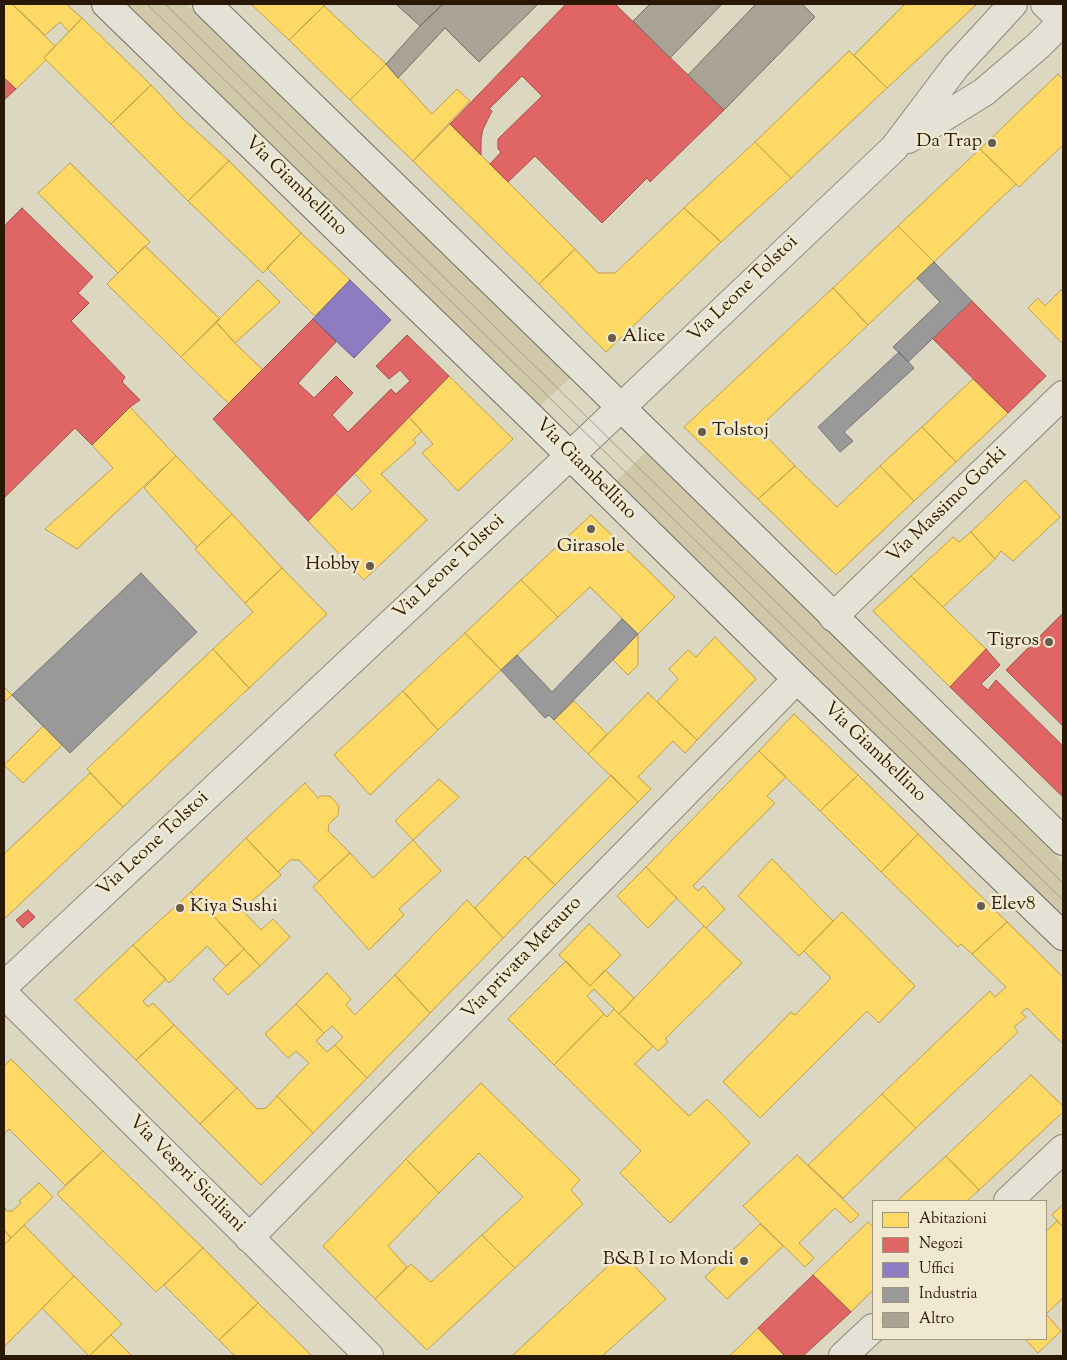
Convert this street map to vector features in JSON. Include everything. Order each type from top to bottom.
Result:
[{"type":"street","name":"Via Giambellino","points":[[106,4],[1063,936]]},
{"type":"street","points":[[207,4],[1063,841]]},
{"type":"street","name":"Via Leone Tolstoi","points":[[4,986],[570,456],[894,148],[956,66],[1013,4]]},
{"type":"street","points":[[1045,4],[1063,21]]},
{"type":"street","name":"Via Leone Tolstoi","points":[[894,148],[984,92],[1039,45],[1063,21]]},
{"type":"street","name":"Via Massimo Gorki","points":[[833,617],[1063,395]]},
{"type":"street","name":"Via privata Metauro","points":[[249,1238],[797,679]]},
{"type":"street","name":"Via Vespri Siciliani","points":[[4,994],[369,1356]]},
{"type":"street","points":[[1009,1200],[1063,1149]]},
{"type":"street","points":[[843,1356],[872,1329]]},
{"type":"shaded area","points":[[126,4],[186,4],[572,376],[539,407]]},
{"type":"shaded area","points":[[647,451],[1063,863],[1063,922],[615,482]]},
{"type":"building: Abitazioni","points":[[4,4],[12,4],[55,46],[44,58],[46,60],[16,89],[4,78]]},
{"type":"building: Abitazioni","points":[[12,4],[66,4],[82,18],[69,32],[60,22],[45,35]]},
{"type":"building: Abitazioni","points":[[251,4],[326,4],[289,40]]},
{"type":"building: Abitazioni","points":[[905,4],[977,4],[887,88],[854,55]]},
{"type":"building: Abitazioni","points":[[324,6],[386,64],[350,100],[289,40]]},
{"type":"building: Abitazioni","points":[[82,18],[151,85],[111,124],[44,58]]},
{"type":"building: Abitazioni","points":[[849,51],[887,88],[791,178],[755,142]]},
{"type":"building: Abitazioni","points":[[386,64],[432,114],[457,89],[470,101],[413,161],[350,100]]},
{"type":"building: Abitazioni","points":[[1058,74],[1063,79],[1063,145],[1019,187],[980,149]]},
{"type":"building: Abitazioni","points":[[151,85],[182,118],[229,161],[188,201],[111,124]]},
{"type":"building: Abitazioni","points":[[450,124],[575,249],[539,284],[413,161]]},
{"type":"building: Abitazioni","points":[[755,142],[791,178],[721,242],[684,208]]},
{"type":"building: Abitazioni","points":[[980,149],[1016,184],[934,262],[898,226]]},
{"type":"building: Abitazioni","points":[[229,161],[301,233],[263,273],[188,201]]},
{"type":"building: Abitazioni","points":[[70,163],[150,242],[118,273],[38,193]]},
{"type":"building: Abitazioni","points":[[684,208],[721,242],[606,352],[539,284],[575,249],[598,273],[615,273]]},
{"type":"building: Abitazioni","points":[[898,226],[934,262],[868,325],[833,288]]},
{"type":"building: Abitazioni","points":[[301,233],[350,280],[315,316],[267,268]]},
{"type":"building: Abitazioni","points":[[145,246],[220,319],[181,357],[107,284]]},
{"type":"building: Abitazioni","points":[[258,280],[280,302],[235,343],[216,322]]},
{"type":"building: Abitazioni","points":[[833,288],[868,325],[767,420],[766,436],[795,466],[758,499],[684,427]]},
{"type":"building: Abitazioni","points":[[1061,290],[1063,292],[1063,344],[1028,308],[1038,298],[1045,306]]},
{"type":"building: Abitazioni","points":[[216,322],[263,370],[229,404],[181,357]]},
{"type":"building: Abitazioni","points":[[449,376],[513,439],[458,491],[422,453],[433,444],[409,417]]},
{"type":"building: Abitazioni","points":[[973,379],[1008,413],[956,462],[922,427]]},
{"type":"building: Abitazioni","points":[[130,407],[176,456],[77,549],[45,529],[113,468],[92,445]]},
{"type":"building: Abitazioni","points":[[409,417],[422,431],[413,440],[416,443],[381,474],[427,520],[364,580],[308,521],[335,493],[352,510],[371,491],[354,473]]},
{"type":"building: Abitazioni","points":[[922,427],[956,462],[914,501],[880,466]]},
{"type":"building: Abitazioni","points":[[176,456],[232,514],[197,547],[144,488]]},
{"type":"building: Abitazioni","points":[[795,466],[837,507],[880,466],[914,501],[836,575],[758,499]]},
{"type":"building: Abitazioni","points":[[1025,480],[1060,517],[1013,561],[1001,551],[995,559],[971,532]]},
{"type":"building: Abitazioni","points":[[232,514],[282,568],[245,603],[195,549]]},
{"type":"building: Abitazioni","points":[[591,515],[675,597],[638,634],[590,587],[558,617],[521,580]]},
{"type":"building: Abitazioni","points":[[971,532],[995,559],[943,607],[911,576],[953,537],[959,542]]},
{"type":"building: Abitazioni","points":[[282,568],[327,614],[249,688],[213,649],[253,612],[245,603]]},
{"type":"building: Abitazioni","points":[[911,576],[986,649],[950,687],[873,611]]},
{"type":"building: Abitazioni","points":[[521,580],[558,617],[501,670],[465,633]]},
{"type":"building: Abitazioni","points":[[465,633],[501,670],[438,730],[403,691]]},
{"type":"building: Abitazioni","points":[[638,634],[638,665],[628,675],[613,660]]},
{"type":"building: Abitazioni","points":[[715,637],[756,679],[697,740],[657,702],[678,679],[669,669],[688,650],[696,657]]},
{"type":"building: Abitazioni","points":[[213,649],[249,688],[123,807],[87,769]]},
{"type":"building: Abitazioni","points":[[4,687],[12,695],[4,702]]},
{"type":"building: Abitazioni","points":[[403,691],[438,730],[370,795],[334,755]]},
{"type":"building: Abitazioni","points":[[648,693],[697,740],[685,753],[673,741],[638,777],[651,789],[638,802],[588,754]]},
{"type":"building: Abitazioni","points":[[574,701],[607,734],[588,754],[554,720]]},
{"type":"building: Abitazioni","points":[[794,714],[858,775],[820,811],[759,751]]},
{"type":"building: Abitazioni","points":[[43,726],[62,745],[23,783],[4,765]]},
{"type":"building: Abitazioni","points":[[759,751],[786,777],[767,796],[775,803],[693,886],[698,891],[703,886],[725,909],[706,928],[646,867]]},
{"type":"building: Abitazioni","points":[[90,773],[123,807],[4,919],[4,854]]},
{"type":"building: Abitazioni","points":[[611,775],[638,802],[555,885],[528,859]]},
{"type":"building: Abitazioni","points":[[858,775],[918,834],[881,872],[820,811]]},
{"type":"building: Abitazioni","points":[[439,779],[459,797],[413,840],[395,821]]},
{"type":"building: Abitazioni","points":[[305,783],[318,798],[330,796],[339,806],[338,815],[329,824],[328,831],[350,853],[319,881],[299,860],[290,860],[278,872],[246,838]]},
{"type":"building: Abitazioni","points":[[918,834],[1007,922],[972,954],[961,944],[958,947],[881,872]]},
{"type":"building: Abitazioni","points":[[246,838],[281,875],[242,910],[261,930],[273,919],[290,937],[260,966],[191,892]]},
{"type":"building: Abitazioni","points":[[413,840],[441,871],[399,909],[404,915],[369,950],[313,887],[350,853],[373,878]]},
{"type":"building: Abitazioni","points":[[525,856],[555,885],[503,938],[475,908]]},
{"type":"building: Abitazioni","points":[[772,859],[833,921],[799,956],[738,896]]},
{"type":"building: Abitazioni","points":[[646,867],[677,898],[648,928],[617,896]]},
{"type":"building: Abitazioni","points":[[191,892],[244,949],[226,966],[207,946],[169,983],[133,945]]},
{"type":"building: Abitazioni","points":[[467,900],[503,938],[430,1013],[395,975]]},
{"type":"building: Abitazioni","points":[[842,912],[915,986],[879,1023],[867,1011],[760,1118],[723,1082],[791,1012],[795,1015],[831,978],[804,951]]},
{"type":"building: Abitazioni","points":[[1007,922],[1063,977],[1063,1044],[1027,1008],[1021,1013],[1026,1017],[1014,1027],[1018,1032],[916,1128],[882,1094],[990,991],[995,997],[1006,987],[972,954]]},
{"type":"building: Abitazioni","points":[[589,924],[621,955],[590,986],[559,955]]},
{"type":"building: Abitazioni","points":[[704,926],[742,963],[665,1039],[668,1042],[658,1051],[619,1014]]},
{"type":"building: Abitazioni","points":[[133,945],[166,979],[143,1001],[148,1007],[153,1003],[174,1025],[136,1060],[75,1000]]},
{"type":"building: Abitazioni","points":[[244,949],[260,966],[228,995],[213,979]]},
{"type":"building: Abitazioni","points":[[566,961],[590,986],[605,970],[634,998],[619,1014],[594,989],[587,996],[604,1014],[554,1065],[508,1019]]},
{"type":"building: Abitazioni","points":[[327,973],[351,999],[346,1005],[355,1015],[395,975],[430,1013],[367,1078],[335,1045],[343,1037],[332,1026],[324,1033],[296,1004]]},
{"type":"building: Abitazioni","points":[[296,1004],[324,1033],[316,1041],[327,1052],[335,1045],[367,1078],[313,1133],[277,1096],[309,1063],[296,1051],[288,1058],[265,1034]]},
{"type":"building: Abitazioni","points":[[614,1009],[653,1046],[635,1064],[689,1116],[707,1099],[750,1143],[670,1223],[620,1173],[641,1151],[554,1065],[604,1014],[607,1017]]},
{"type":"building: Abitazioni","points":[[174,1025],[237,1088],[200,1124],[136,1060]]},
{"type":"building: Abitazioni","points":[[11,1059],[103,1151],[65,1185],[9,1129],[4,1134],[4,1066]]},
{"type":"building: Abitazioni","points":[[1031,1075],[1063,1106],[1063,1112],[979,1190],[946,1156]]},
{"type":"building: Abitazioni","points":[[481,1083],[580,1180],[571,1190],[583,1204],[515,1268],[482,1235],[523,1197],[479,1153],[439,1193],[406,1159]]},
{"type":"building: Abitazioni","points":[[237,1088],[257,1109],[266,1108],[277,1096],[313,1133],[261,1185],[200,1124]]},
{"type":"building: Abitazioni","points":[[882,1094],[916,1128],[843,1198],[808,1165]]},
{"type":"building: Abitazioni","points":[[103,1151],[203,1248],[156,1292],[57,1194]]},
{"type":"building: Abitazioni","points":[[797,1155],[859,1215],[851,1223],[835,1208],[799,1243],[814,1258],[805,1267],[743,1206]]},
{"type":"building: Abitazioni","points":[[946,1156],[979,1190],[968,1200],[898,1200]]},
{"type":"building: Abitazioni","points":[[406,1159],[439,1193],[388,1246],[407,1267],[375,1299],[323,1246]]},
{"type":"building: Abitazioni","points":[[39,1183],[53,1197],[11,1238],[4,1230],[4,1207],[7,1211],[12,1211],[21,1203],[19,1201]]},
{"type":"building: Abitazioni","points":[[1063,1204],[1063,1227],[1052,1215]]},
{"type":"building: Abitazioni","points":[[1057,1221],[1063,1227],[1063,1298],[1047,1313],[1047,1230]]},
{"type":"building: Abitazioni","points":[[868,1222],[872,1226],[872,1291],[851,1312],[813,1275]]},
{"type":"building: Abitazioni","name":"B&B I 10 Mondi","points":[[760,1224],[783,1246],[727,1299],[705,1277]]},
{"type":"building: Abitazioni","points":[[24,1225],[74,1276],[4,1347],[4,1245]]},
{"type":"building: Abitazioni","points":[[4,1230],[11,1238],[4,1245]]},
{"type":"building: Abitazioni","points":[[482,1235],[515,1268],[427,1350],[375,1299],[411,1264],[431,1282]]},
{"type":"building: Abitazioni","points":[[203,1248],[258,1303],[219,1340],[164,1285]]},
{"type":"building: Abitazioni","points":[[622,1253],[666,1299],[602,1356],[512,1356]]},
{"type":"building: Abitazioni","points":[[74,1276],[122,1324],[89,1356],[42,1308]]},
{"type":"building: Abitazioni","points":[[258,1303],[312,1356],[235,1356],[219,1340]]},
{"type":"building: Abitazioni","points":[[1047,1315],[1061,1331],[1038,1353],[1026,1340],[1047,1340]]},
{"type":"building: Abitazioni","points":[[758,1328],[785,1356],[729,1356],[737,1349]]},
{"type":"building: Abitazioni","points":[[111,1335],[132,1356],[89,1356]]},
{"type":"building: Negozi","points":[[566,4],[615,4],[724,110],[650,182],[647,178],[602,223],[535,156],[508,182],[490,164],[501,152],[498,149],[498,139],[542,96],[522,76],[489,109],[492,111],[483,129],[481,155],[450,124]]},
{"type":"building: Negozi","points":[[4,78],[16,89],[4,100]]},
{"type":"building: Negozi","points":[[22,208],[93,277],[78,293],[89,303],[71,321],[125,377],[122,382],[140,400],[130,407],[92,445],[75,428],[4,498],[4,226]]},
{"type":"building: Negozi","points":[[972,301],[1046,376],[1008,413],[932,338]]},
{"type":"building: Negozi","points":[[313,319],[336,342],[298,383],[314,398],[336,376],[353,393],[332,415],[348,432],[391,389],[396,394],[410,381],[400,370],[389,379],[376,366],[407,335],[449,376],[308,521],[213,419]]},
{"type":"building: Negozi","name":"Tigros","points":[[1063,613],[1063,726],[1006,670]]},
{"type":"building: Negozi","points":[[986,649],[1000,665],[981,684],[988,690],[996,680],[1063,746],[1063,797],[950,687]]},
{"type":"building: Negozi","points":[[28,910],[35,917],[23,928],[16,920]]},
{"type":"building: Negozi","points":[[813,1275],[851,1312],[803,1356],[785,1356],[758,1328]]},
{"type":"building: Uffici","points":[[350,280],[391,320],[354,358],[313,319]]},
{"type":"building: Industria","points":[[934,262],[972,301],[908,362],[893,347],[940,302],[917,278]]},
{"type":"building: Industria","points":[[899,352],[914,368],[844,432],[853,441],[840,452],[818,427]]},
{"type":"building: Industria","points":[[141,573],[197,632],[70,753],[12,695]]},
{"type":"building: Industria","points":[[622,619],[638,634],[554,720],[549,715],[545,718],[501,670],[517,655],[552,692]]},
{"type":"building: Altro","points":[[396,4],[443,4],[420,26]]},
{"type":"building: Altro","points":[[443,4],[538,4],[479,62],[445,28],[398,78],[386,64],[420,26]]},
{"type":"building: Altro","points":[[650,4],[722,4],[670,58],[633,21]]},
{"type":"building: Altro","points":[[756,4],[802,4],[815,17],[724,110],[688,75]]},
{"type":"tram line","points":[[147,4],[1063,900]]},
{"type":"tram line","points":[[165,4],[1063,883]]},
{"type":"place","name":"Da Trap","points":[[992,143]]},
{"type":"place","name":"Alice","points":[[612,338]]},
{"type":"place","name":"Tolstoj","points":[[702,432]]},
{"type":"place","name":"Girasole","points":[[591,529]]},
{"type":"place","name":"Hobby","points":[[370,566]]},
{"type":"place","name":"Tigros","points":[[1049,642]]},
{"type":"place","name":"Elev8","points":[[981,906]]},
{"type":"place","name":"Kiya Sushi","points":[[180,908]]},
{"type":"place","name":"B&B I 10 Mondi","points":[[744,1261]]}]
